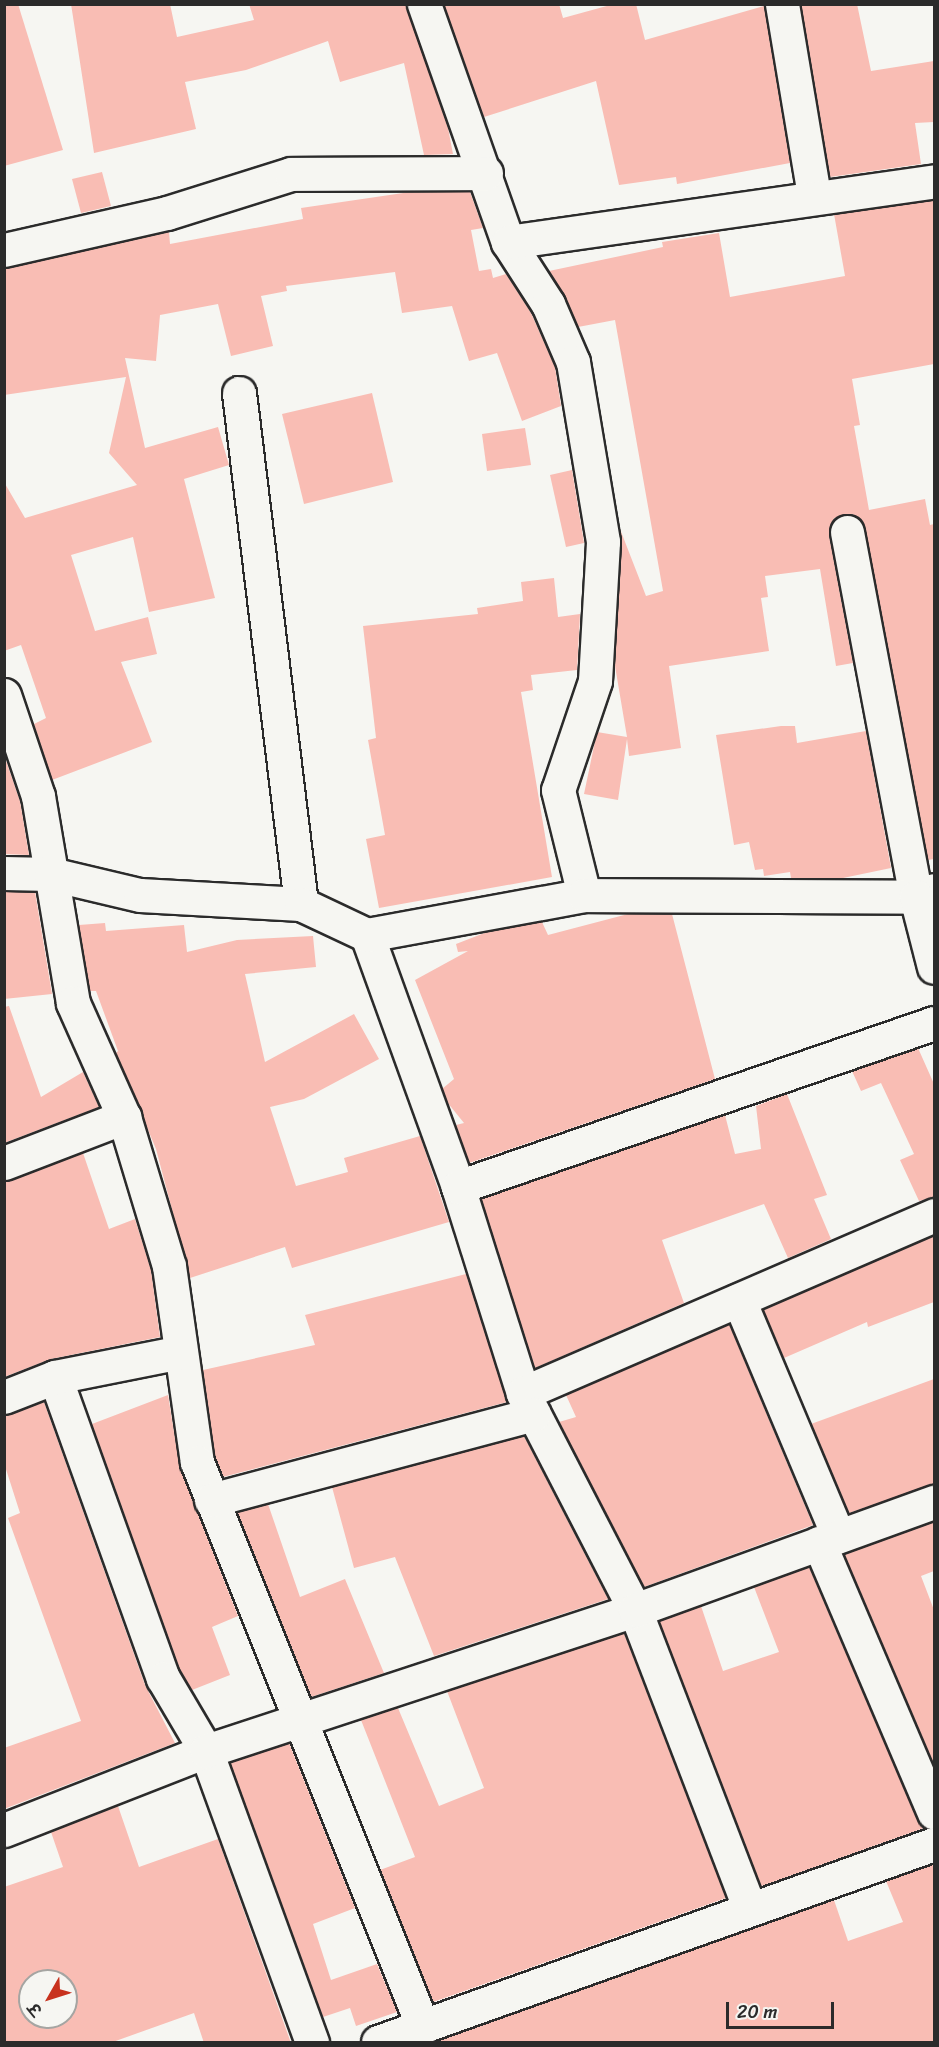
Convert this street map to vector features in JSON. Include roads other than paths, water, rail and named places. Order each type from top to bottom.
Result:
[{"type":"street","points":[[423,4],[486,173],[508,242],[548,304],[573,362],[603,542],[595,681],[558,790],[584,895]]},
{"type":"street","points":[[782,4],[814,195]]},
{"type":"street","points":[[4,250],[167,213],[291,174],[486,173]]},
{"type":"street","points":[[508,242],[814,195],[934,181]]},
{"type":"street","points":[[239,393],[301,904]]},
{"type":"street","points":[[848,532],[925,894],[934,967]]},
{"type":"street","points":[[4,695],[38,796],[74,1003],[124,1117],[169,1266],[197,1462],[299,1722],[423,2027]]},
{"type":"street","points":[[4,873],[51,874],[140,895],[301,904],[367,936],[584,895],[925,894]]},
{"type":"street","points":[[367,936],[458,1187],[528,1403],[635,1610],[748,1907]]},
{"type":"street","points":[[458,1187],[934,1023]]},
{"type":"street","points":[[4,1163],[124,1117]]},
{"type":"street","points":[[211,1500],[528,1403],[739,1300],[934,1215]]},
{"type":"street","points":[[739,1300],[934,1812]]},
{"type":"street","points":[[4,1397],[55,1377],[181,1352]]},
{"type":"street","points":[[55,1377],[163,1678],[206,1751],[312,2043]]},
{"type":"street","points":[[4,1830],[206,1751],[635,1610],[934,1502]]},
{"type":"street","points":[[378,2043],[748,1907],[934,1844]]}]
